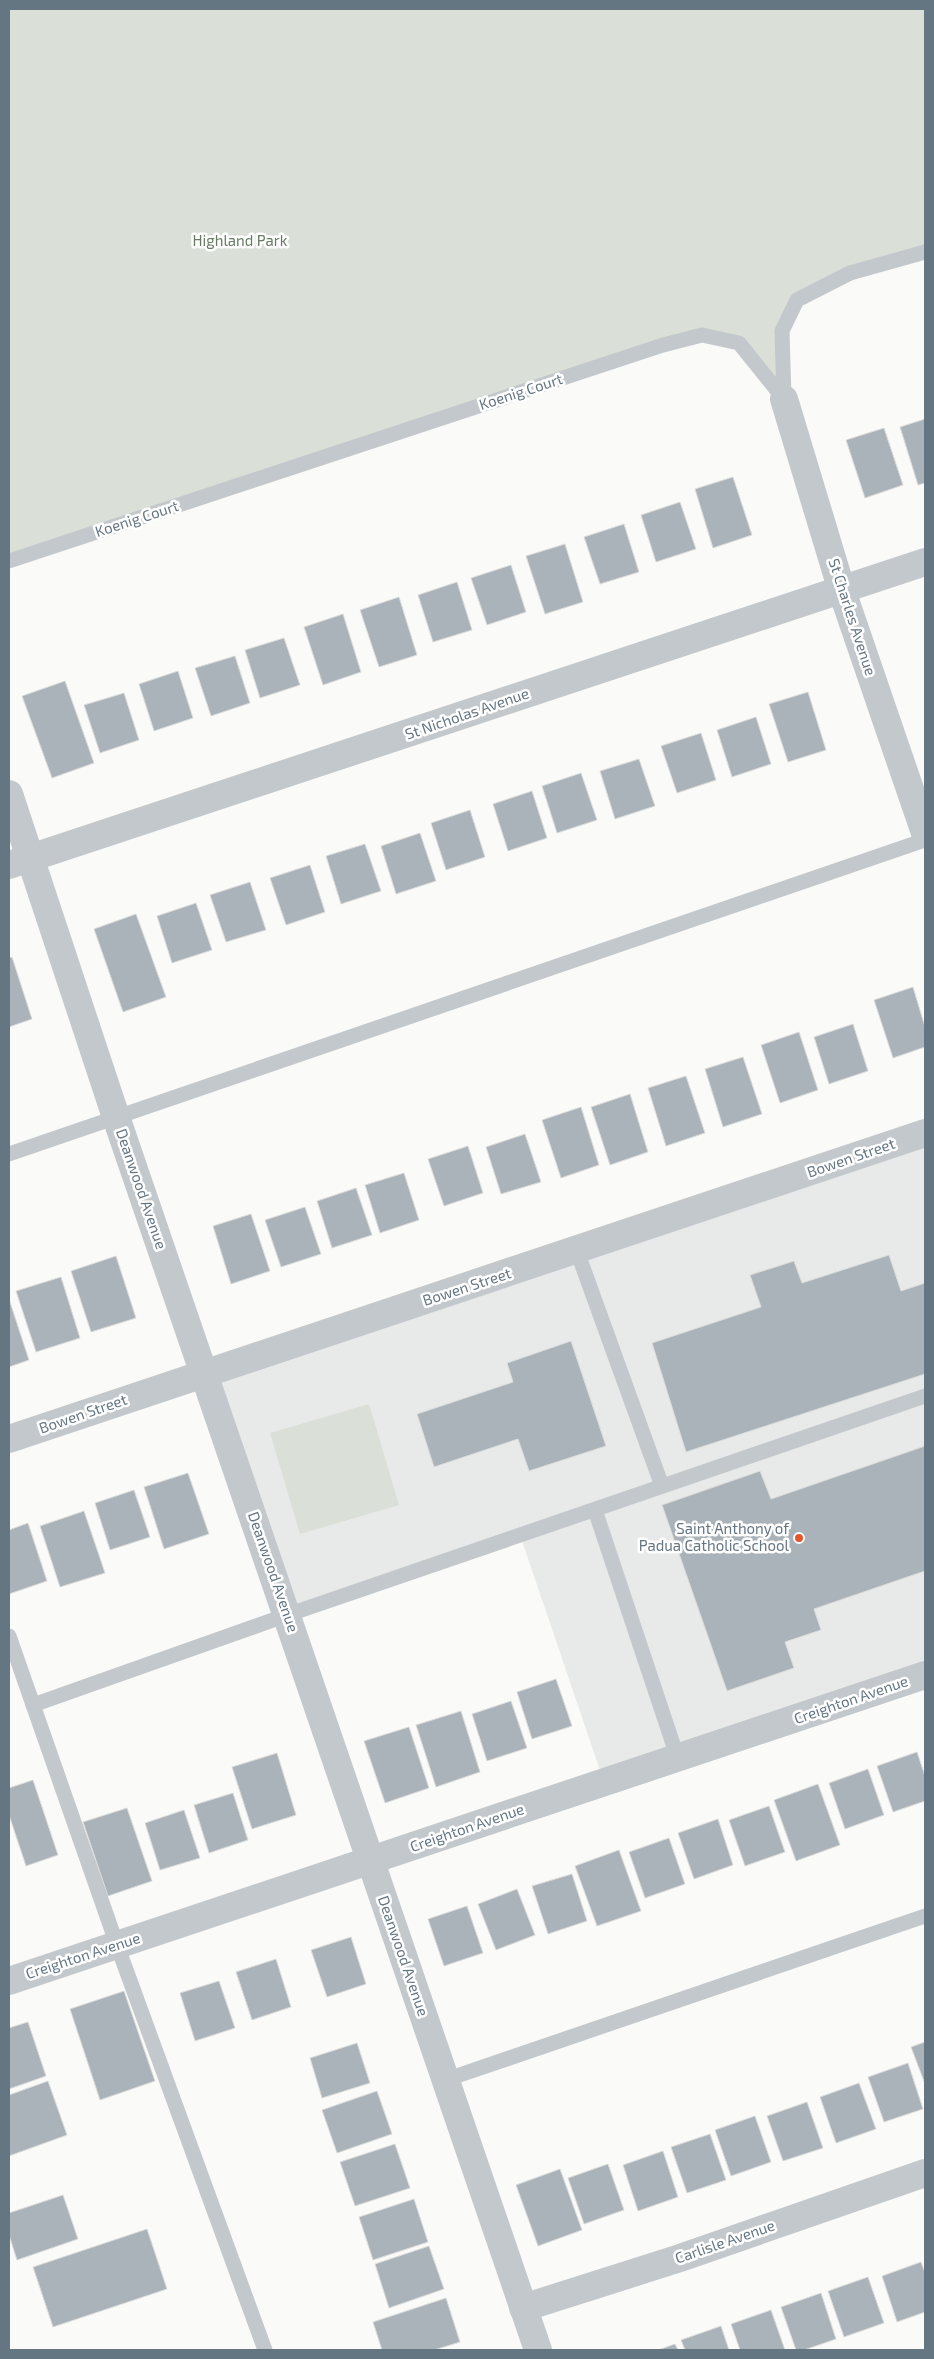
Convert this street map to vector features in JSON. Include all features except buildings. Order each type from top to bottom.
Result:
[{"type":"street","name":"St Charles Avenue","points":[[784,399],[842,591],[925,833]]},
{"type":"street","name":"St Nicholas Avenue","points":[[20,861],[925,562]]},
{"type":"street","name":"Deanwood Avenue","points":[[9,794],[20,861],[116,1117],[538,2350]]},
{"type":"street","name":"Bowen Street","points":[[9,1439],[925,1134]]},
{"type":"street","name":"Creighton Avenue","points":[[9,1981],[925,1675]]},
{"type":"street","name":"Carlisle Avenue","points":[[523,2308],[680,2258],[925,2173]]},
{"type":"lane","points":[[784,399],[782,331],[797,300],[850,272],[925,252]]},
{"type":"lane","name":"Koenig Court","points":[[9,562],[663,345],[702,335],[739,343],[784,399]]},
{"type":"lane","points":[[9,1154],[925,840]]},
{"type":"lane","points":[[577,1251],[662,1486]]},
{"type":"lane","points":[[33,1705],[287,1615],[925,1396]]},
{"type":"lane","points":[[595,1510],[678,1759]]},
{"type":"lane","points":[[9,1636],[117,1945],[264,2350]]},
{"type":"lane","points":[[445,2080],[925,1916]]},
{"type":"shaded area","points":[[925,1133],[925,1675],[604,1782],[520,1535],[287,1615],[205,1373]]},
{"type":"green space","name":"Highland Park","points":[[9,9],[925,9],[925,252],[797,300],[782,331],[784,399],[739,343],[702,335],[9,561]]},
{"type":"green space","points":[[369,1404],[399,1505],[300,1534],[270,1433]]},
{"type":"place","name":"Saint Anthony of Padua Catholic School","points":[[799,1538]]}]
